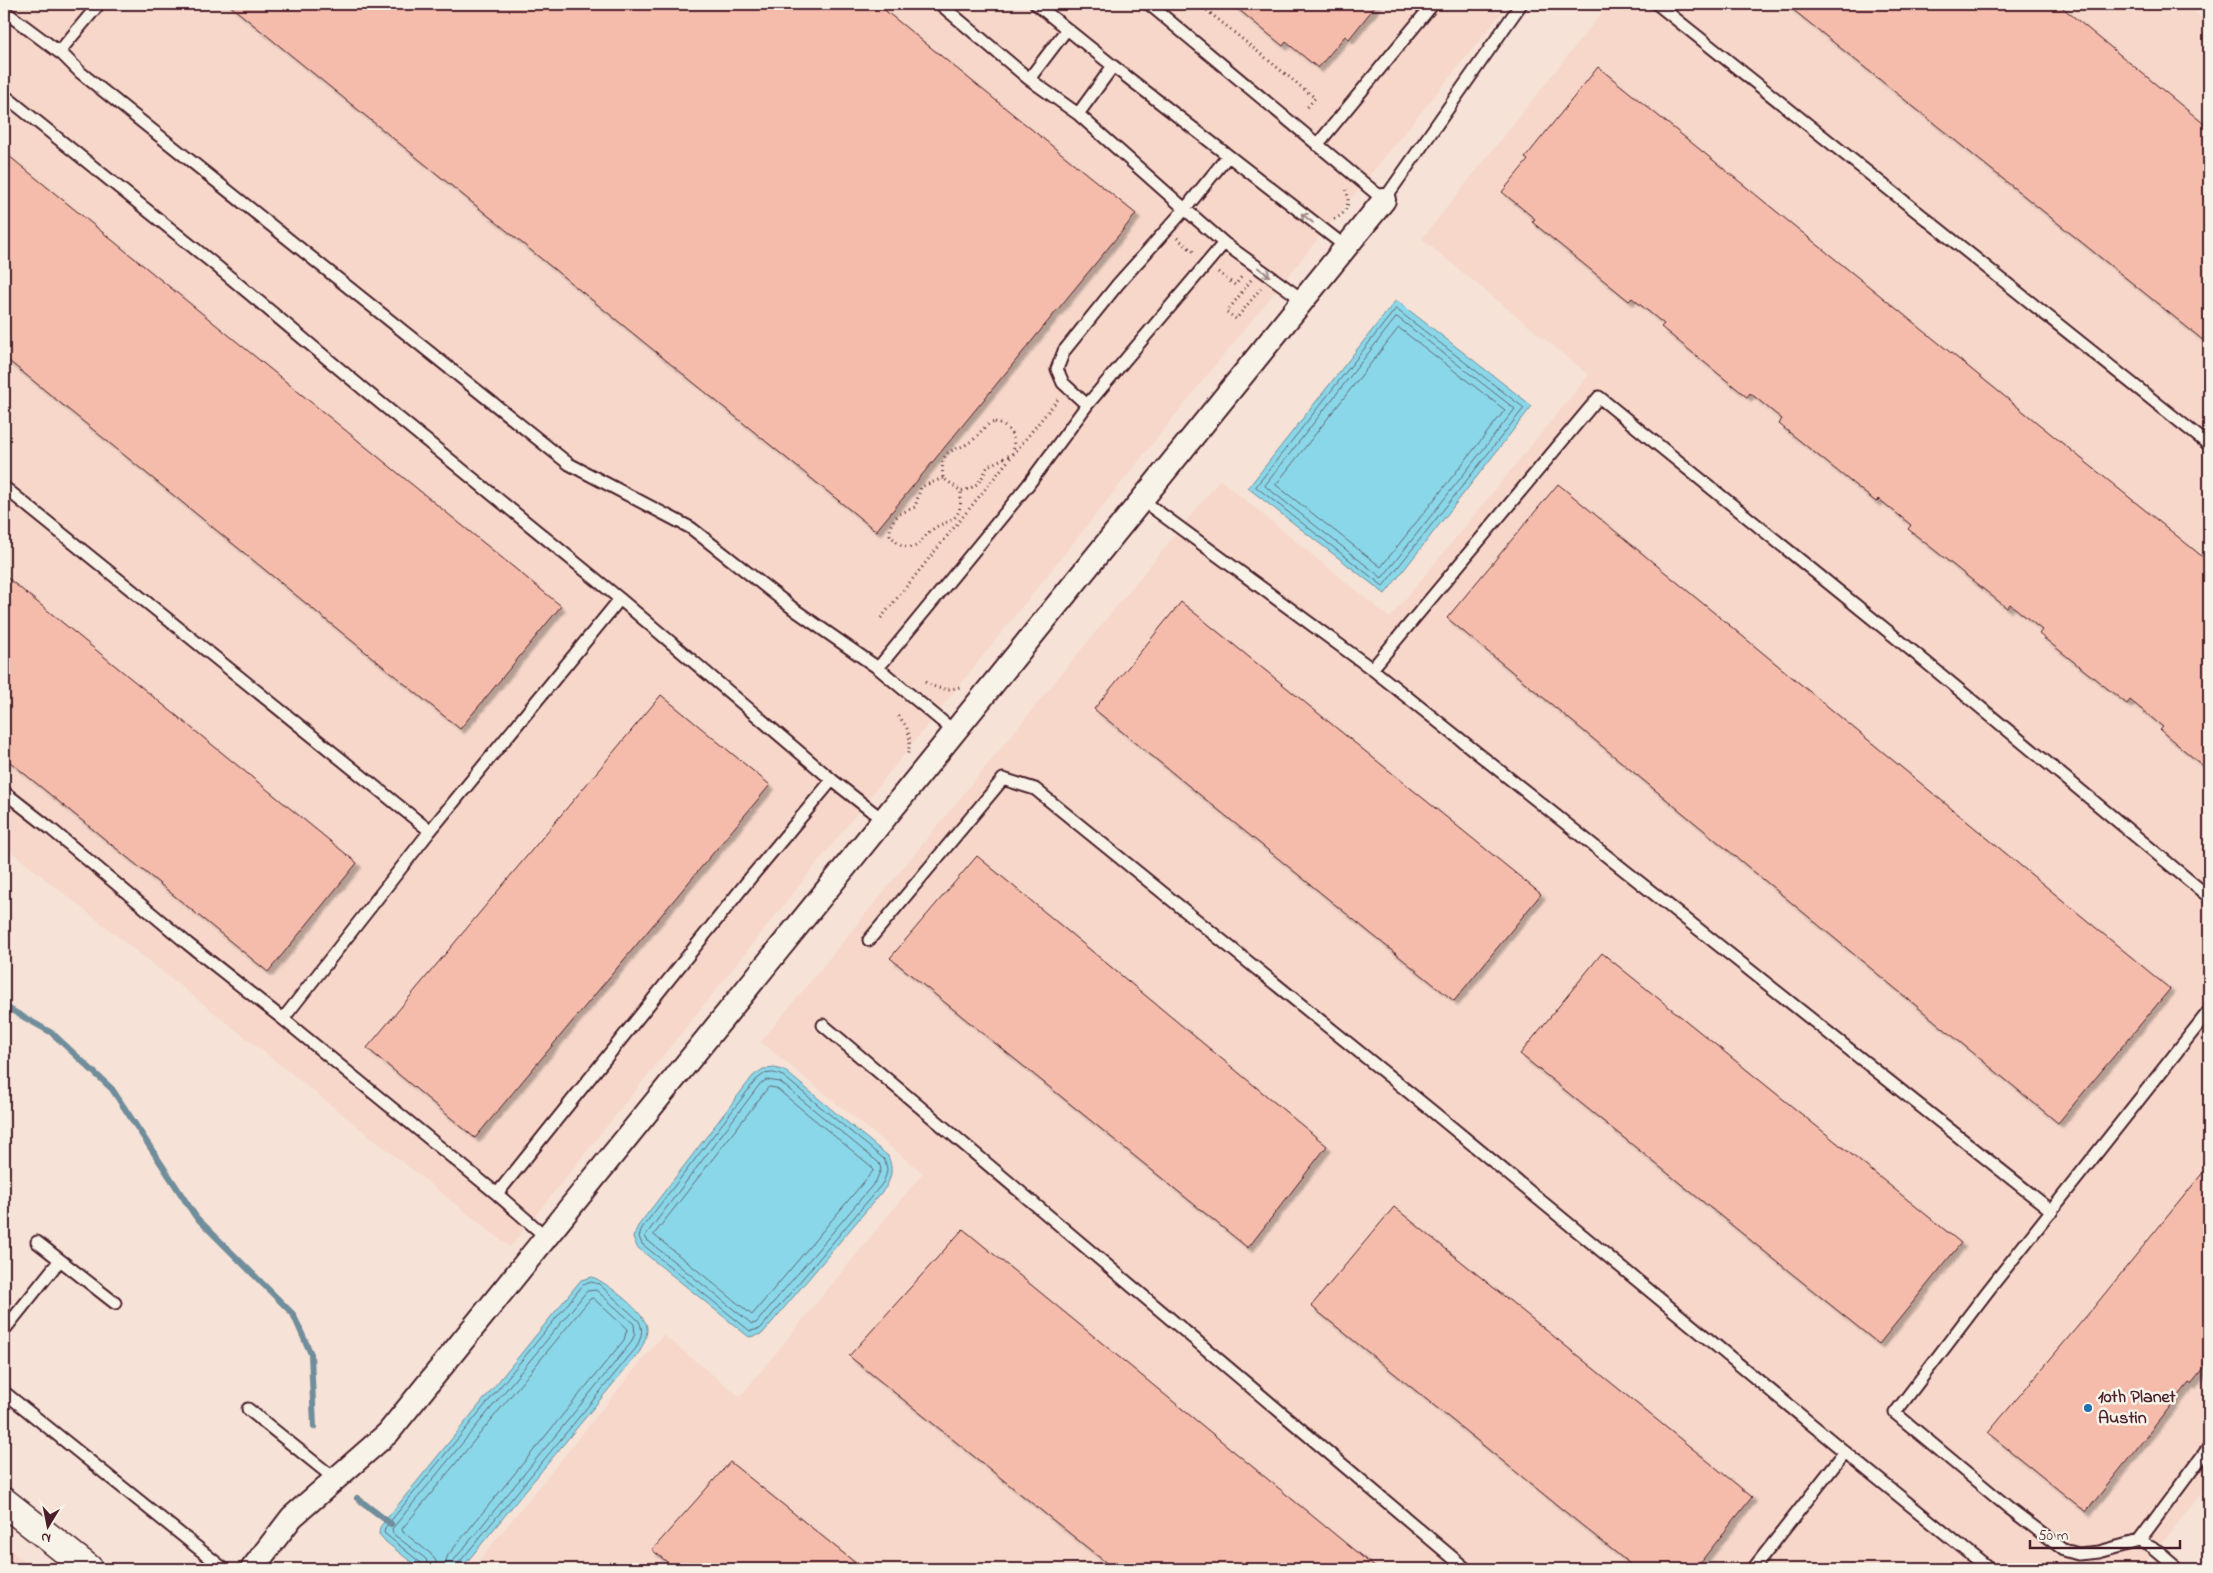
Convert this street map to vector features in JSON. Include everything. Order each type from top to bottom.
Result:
[{"type":"street","points":[[252,1569],[292,1517],[388,1433],[1384,200]]},
{"type":"street","points":[[4,1502],[89,1569]]},
{"type":"lane","points":[[58,52],[99,4]]},
{"type":"lane","points":[[940,4],[1029,79],[1078,114],[1224,243],[1303,300]]},
{"type":"lane","points":[[1036,4],[1346,247]]},
{"type":"lane","points":[[1149,4],[1384,200],[1521,4]]},
{"type":"lane","points":[[1317,145],[1433,4]]},
{"type":"lane","points":[[1657,4],[2209,445]]},
{"type":"lane","points":[[4,11],[58,52],[569,464],[692,528],[795,610],[878,668],[955,732]]},
{"type":"lane","points":[[1029,79],[1067,29]]},
{"type":"lane","points":[[1078,114],[1113,66]]},
{"type":"lane","points":[[4,95],[207,258],[620,600],[832,780],[883,820]]},
{"type":"lane","points":[[1087,405],[1063,383],[1057,369],[1064,351],[1118,284],[1185,210],[1228,156]]},
{"type":"lane","points":[[878,668],[1028,485],[1087,405],[1224,243]]},
{"type":"lane","points":[[1372,669],[1599,396],[1916,654],[2209,897]]},
{"type":"lane","points":[[4,488],[430,831]]},
{"type":"lane","points":[[1142,500],[1372,669],[2052,1211]]},
{"type":"lane","points":[[283,1018],[430,831],[620,600]]},
{"type":"lane","points":[[869,940],[1003,779],[1035,789],[1432,1111],[1989,1569]]},
{"type":"lane","points":[[497,1194],[832,780]]},
{"type":"lane","points":[[4,792],[188,944],[283,1018],[497,1194],[546,1237]]},
{"type":"lane","points":[[2178,1569],[2152,1546],[2139,1541],[2099,1552],[2078,1554],[2064,1550],[2009,1508],[1895,1413],[2209,1011]]},
{"type":"lane","points":[[823,1024],[1466,1569]]},
{"type":"lane","points":[[37,1242],[115,1302]]},
{"type":"lane","points":[[4,1330],[60,1260]]},
{"type":"lane","points":[[4,1392],[224,1569]]},
{"type":"lane","points":[[248,1410],[335,1480]]},
{"type":"lane","points":[[2139,1541],[2209,1448]]},
{"type":"lane","points":[[1752,1569],[1845,1452]]},
{"type":"path","points":[[1199,4],[1315,98],[1305,110]]},
{"type":"path","points":[[1330,218],[1336,218],[1347,208],[1349,198],[1345,188]]},
{"type":"path","points":[[1174,236],[1196,254]]},
{"type":"path","points":[[1216,270],[1235,285],[1244,274],[1251,280],[1227,312],[1236,319],[1264,284]]},
{"type":"path","points":[[882,618],[1012,454],[1060,397]]},
{"type":"path","points":[[961,491],[943,478],[943,459],[948,452],[972,441],[988,423],[995,422],[1009,429],[1014,441],[1012,454]]},
{"type":"path","points":[[961,491],[978,486],[988,466],[1012,454]]},
{"type":"path","points":[[943,478],[922,488],[915,506],[898,513],[893,521],[890,535],[898,544],[912,548],[920,545],[932,529],[955,518],[959,511],[961,491]]},
{"type":"path","points":[[925,682],[934,687],[947,690],[967,684]]},
{"type":"path","points":[[898,716],[910,734],[905,760]]},
{"type":"shaded area","points":[[4,4],[1509,4],[1208,374],[510,1247],[4,846]]},
{"type":"shaded area","points":[[1609,4],[2184,4],[2209,24],[2209,1484],[2141,1569],[472,1569],[663,1335],[740,1397],[923,1173],[761,1042],[1220,480],[1390,618],[1589,375],[1422,239]]},
{"type":"shaded area","points":[[4,1546],[33,1569],[4,1569]]},
{"type":"water","points":[[1396,300],[1532,406],[1385,594],[1248,488]]},
{"type":"water","points":[[775,1068],[785,1071],[888,1156],[891,1172],[886,1187],[762,1334],[749,1337],[637,1247],[633,1237],[638,1226],[753,1076],[763,1069]]},
{"type":"water","points":[[592,1277],[624,1299],[645,1322],[647,1328],[645,1340],[640,1351],[461,1569],[420,1569],[386,1542],[379,1534],[380,1527],[581,1280]]},
{"type":"building","points":[[228,4],[877,4],[1136,214],[876,531]]},
{"type":"building","points":[[1232,4],[1377,4],[1349,39],[1345,36],[1318,68],[1286,42],[1283,46]]},
{"type":"building","points":[[1786,4],[2058,4],[2209,128],[2209,345]]},
{"type":"building","points":[[1598,67],[2209,562],[2209,771],[2160,730],[2163,727],[2130,700],[2127,704],[2039,634],[2042,630],[2010,604],[2007,608],[1908,529],[1911,525],[1879,499],[1876,502],[1779,424],[1782,419],[1750,393],[1747,397],[1661,327],[1664,324],[1632,298],[1629,301],[1532,222],[1535,219],[1502,192],[1528,160],[1525,158]]},
{"type":"building","points":[[4,152],[561,606],[460,729],[4,357]]},
{"type":"building","points":[[1558,484],[2170,989],[2058,1123],[1447,618]]},
{"type":"building","points":[[4,575],[357,863],[268,972],[4,757]]},
{"type":"building","points":[[1181,602],[1541,894],[1454,1001],[1094,709]]},
{"type":"building","points":[[661,695],[770,785],[475,1138],[367,1048]]},
{"type":"building","points":[[977,856],[1327,1146],[1248,1248],[890,958]]},
{"type":"building","points":[[1602,953],[1961,1243],[1879,1344],[1520,1054]]},
{"type":"building","name":"10th Planet Austin","points":[[2209,1165],[2209,1362],[2191,1384],[2189,1383],[2086,1512],[1988,1433],[2094,1307]]},
{"type":"building","points":[[1394,1207],[1752,1497],[1695,1569],[1636,1569],[1311,1306]]},
{"type":"building","points":[[963,1229],[1377,1569],[1114,1569],[849,1356]]},
{"type":"building","points":[[730,1462],[863,1569],[676,1569],[652,1550]]},
{"type":"waterway","points":[[4,1006],[52,1033],[112,1089],[196,1217],[293,1314],[311,1354],[314,1427]]},
{"type":"waterway","points":[[357,1498],[391,1524]]},
{"type":"place","name":"10th Planet Austin","points":[[2088,1408]]}]
